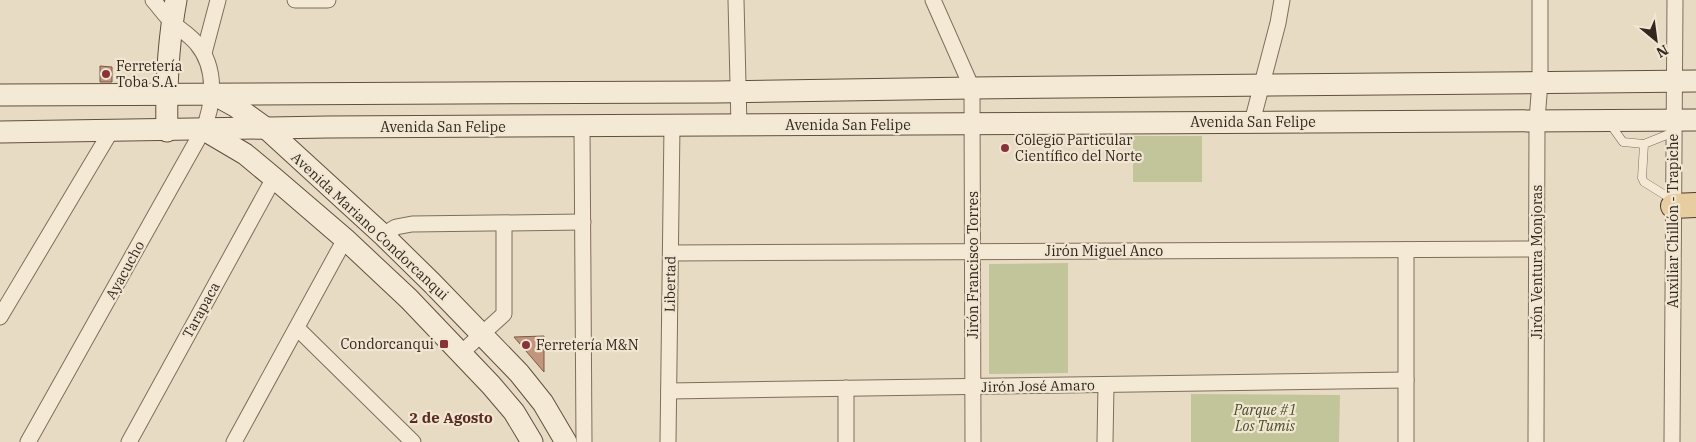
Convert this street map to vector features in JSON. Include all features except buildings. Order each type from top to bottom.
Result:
[{"type":"main road","points":[[167,131],[166,95],[172,22],[176,0]]},
{"type":"main road","points":[[0,95],[739,92],[1696,81]]},
{"type":"main road","name":"Avenida Mariano Condorcanqui","points":[[212,94],[242,111],[267,129],[383,235],[482,334],[525,381],[543,404],[566,442]]},
{"type":"main road","name":"Avenida San Felipe","points":[[0,132],[167,131],[328,127],[1537,120],[1607,120],[1674,126],[1696,120]]},
{"type":"main road","name":"Avenida Mariano Condorcanqui","points":[[203,130],[245,154],[345,239],[409,299],[492,385],[514,412],[532,442]]},
{"type":"main road","points":[[1673,203],[1696,205]]},
{"type":"street","points":[[153,0],[172,22],[196,42],[204,53],[208,62],[212,94]]},
{"type":"street","points":[[204,53],[218,0]]},
{"type":"street","points":[[297,0],[328,0]]},
{"type":"street","points":[[736,0],[739,126]]},
{"type":"street","points":[[933,0],[972,88]]},
{"type":"street","points":[[1252,122],[1282,0]]},
{"type":"street","name":"Jirón Ventura Monjoras","points":[[1536,442],[1537,120],[1540,82],[1540,0]]},
{"type":"street","name":"Auxiliar Chillón - Trapiche","points":[[1672,442],[1675,0]]},
{"type":"street","name":"Jirón Francisco Torres","points":[[972,88],[974,442]]},
{"type":"street","name":"Ayacucho","points":[[28,442],[203,130],[210,111],[212,94]]},
{"type":"street","name":"Libertad","points":[[668,442],[672,126]]},
{"type":"street","points":[[582,127],[584,442]]},
{"type":"street","points":[[0,317],[111,131]]},
{"type":"street","name":"Tarapaca","points":[[129,442],[274,178]]},
{"type":"street","points":[[383,235],[396,227],[412,224],[583,222]]},
{"type":"street","points":[[462,354],[504,314],[504,224]]},
{"type":"street","points":[[234,442],[345,239]]},
{"type":"street","name":"Jirón Miguel Anco","points":[[671,253],[1537,249]]},
{"type":"street","points":[[1406,250],[1406,442]]},
{"type":"street","points":[[296,328],[413,442]]},
{"type":"street","name":"Jirón José Amaro","points":[[669,391],[1406,380]]},
{"type":"street","points":[[1105,442],[1106,385]]},
{"type":"street","points":[[846,388],[846,442]]},
{"type":"lane","points":[[1607,120],[1623,142],[1644,144],[1674,126]]},
{"type":"lane","points":[[1644,144],[1642,178],[1644,182],[1673,203]]},
{"type":"green space","points":[[1133,136],[1202,136],[1202,182],[1133,182]]},
{"type":"green space","points":[[1068,263],[1068,373],[989,374],[989,264]]},
{"type":"green space","name":"Parque #1 Los Tumis","points":[[1191,394],[1340,395],[1339,442],[1191,442]]},
{"type":"place","name":"Ferretería Toba S.A.","points":[[106,74]]},
{"type":"place","name":"Colegio Particular Científico del Norte","points":[[1005,148]]},
{"type":"place","name":"Condorcanqui","points":[[444,344]]},
{"type":"place","name":"Ferretería M&N","points":[[526,345]]},
{"type":"district","name":"2 de Agosto","points":[[451,417]]}]
